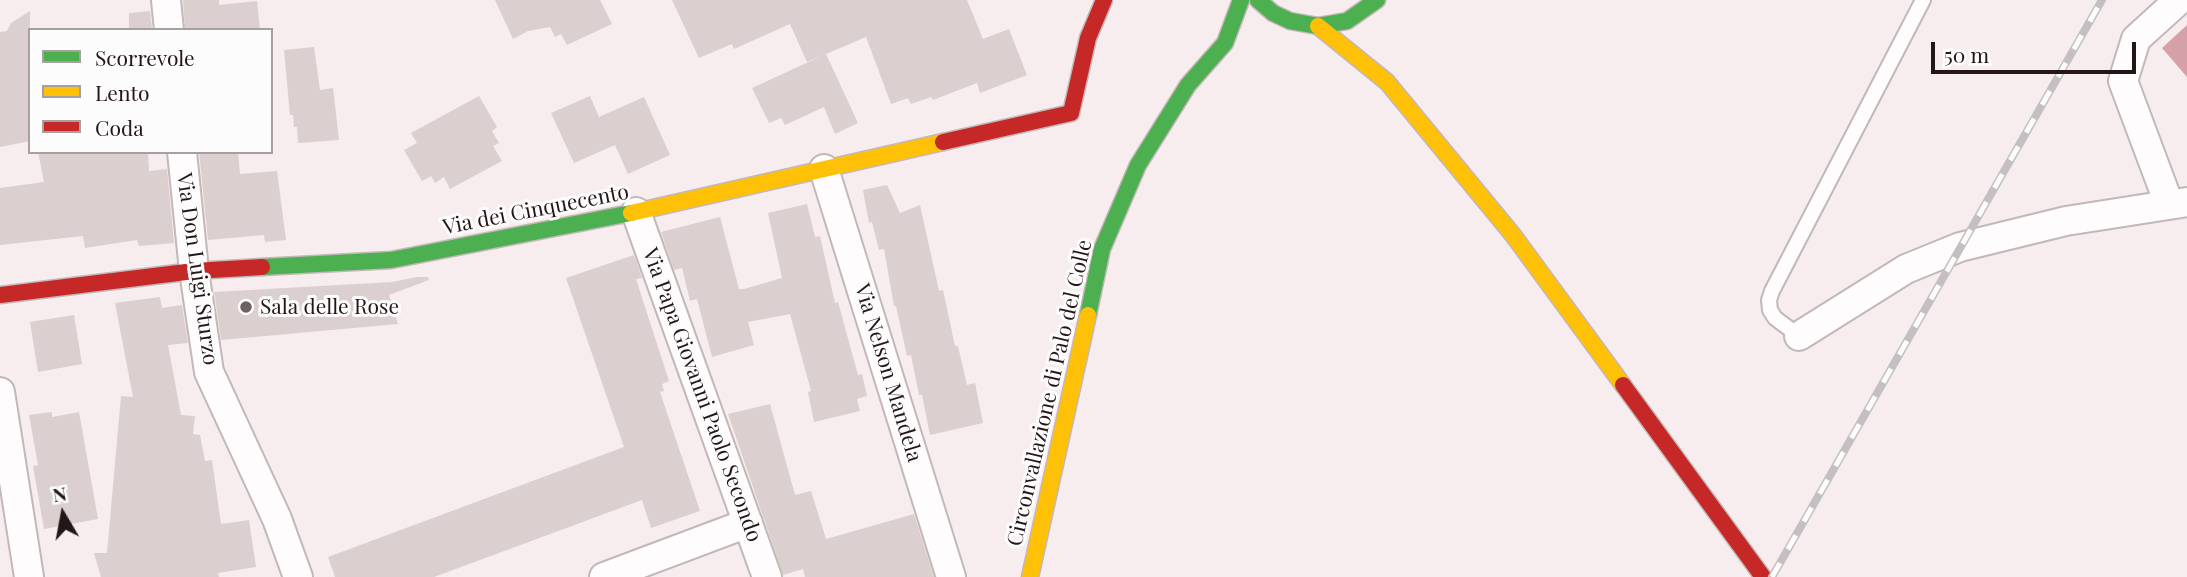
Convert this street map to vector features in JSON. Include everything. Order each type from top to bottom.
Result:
[{"type":"street","points":[[166,0],[169,28]]},
{"type":"street","points":[[1087,0],[1088,38]]},
{"type":"street","points":[[1088,38],[1104,0]]},
{"type":"street","points":[[1225,43],[1241,0]]},
{"type":"street","points":[[1258,0],[1273,13],[1290,21],[1318,26],[1347,21],[1374,8]]},
{"type":"street","points":[[1799,336],[1906,269],[1960,247],[2066,221],[2178,203],[2123,81],[2136,39],[2179,0]]},
{"type":"street","points":[[1225,43],[1290,21]]},
{"type":"street","points":[[1318,26],[1387,82],[1513,235],[1763,577]]},
{"type":"street","name":"Via dei Cinquecento","points":[[0,295],[194,271],[391,260],[636,212],[1071,113],[1088,38]]},
{"type":"street","name":"Circonvallazione di Palo del Colle","points":[[1030,577],[1102,249],[1138,165],[1188,85],[1225,43]]},
{"type":"street","points":[[1382,56],[1387,82]]},
{"type":"street","name":"Via Don Luigi Sturzo","points":[[181,154],[194,271],[209,372],[277,519],[298,577]]},
{"type":"street","name":"Via Nelson Mandela","points":[[824,169],[951,577]]},
{"type":"street","name":"Via Papa Giovanni Paolo Secondo","points":[[636,212],[767,577]]},
{"type":"street","points":[[0,392],[7,486],[29,577]]},
{"type":"street","points":[[604,577],[748,523]]},
{"type":"lane","points":[[1799,336],[1774,318],[1769,300],[1772,290],[1923,0]]},
{"type":"shaded area","points":[[2187,25],[2187,77],[2162,48]]},
{"type":"building","points":[[183,0],[219,0],[219,5],[257,1],[260,28],[185,28]]},
{"type":"building","points":[[495,0],[600,0],[612,24],[567,45],[561,34],[555,37],[550,27],[528,31],[513,39]]},
{"type":"building","points":[[672,0],[967,0],[983,39],[1009,29],[1027,75],[980,93],[977,83],[933,100],[931,97],[911,104],[908,98],[891,104],[866,37],[807,62],[790,24],[734,49],[732,44],[699,58]]},
{"type":"building","points":[[30,11],[28,141],[0,147],[0,32],[7,31],[11,23]]},
{"type":"building","points":[[150,11],[152,28],[129,28],[129,13]]},
{"type":"building","points":[[314,47],[320,90],[333,88],[339,140],[298,143],[297,127],[294,127],[293,115],[290,115],[284,50]]},
{"type":"building","points":[[826,54],[858,123],[835,134],[824,107],[785,125],[781,118],[769,123],[752,88]]},
{"type":"building","points":[[479,96],[497,127],[492,131],[499,143],[493,146],[502,161],[450,189],[444,177],[435,183],[431,176],[422,181],[404,150],[417,143],[411,133]]},
{"type":"building","points":[[590,96],[599,117],[644,97],[670,155],[628,174],[615,145],[574,163],[551,113]]},
{"type":"building","points":[[38,154],[148,154],[149,171],[167,169],[174,243],[139,246],[137,240],[85,248],[83,236],[0,245],[0,188],[44,182]]},
{"type":"building","points":[[199,154],[238,154],[240,174],[277,171],[286,240],[265,242],[264,235],[208,240]]},
{"type":"building","points":[[887,185],[900,213],[920,205],[939,291],[943,290],[967,385],[975,383],[983,423],[930,435],[911,355],[907,356],[894,306],[884,249],[879,250],[872,222],[869,223],[863,190]]},
{"type":"building","points":[[807,204],[815,237],[820,236],[835,303],[838,302],[858,375],[862,374],[867,396],[857,399],[860,411],[814,422],[808,392],[811,391],[790,314],[748,322],[754,345],[712,357],[697,299],[690,301],[682,268],[674,270],[661,232],[720,217],[739,289],[744,289],[782,278],[768,213]]},
{"type":"building","points":[[634,255],[642,278],[636,279],[669,381],[662,384],[664,391],[660,392],[700,511],[651,528],[642,500],[434,577],[335,577],[328,557],[624,447],[566,278]]},
{"type":"building","points":[[428,277],[429,280],[389,295],[398,324],[221,340],[214,292],[392,282]]},
{"type":"building","points":[[160,297],[162,308],[182,305],[188,343],[168,345],[181,415],[195,416],[193,434],[200,435],[205,461],[212,460],[221,524],[249,520],[256,567],[218,573],[219,577],[101,577],[94,553],[107,553],[121,396],[133,397],[115,303]]},
{"type":"building","points":[[74,315],[82,364],[38,372],[30,322]]},
{"type":"building","points":[[770,404],[795,495],[811,491],[826,539],[914,514],[934,577],[805,577],[803,569],[783,575],[728,414]]},
{"type":"building","points":[[52,412],[52,417],[79,412],[98,519],[44,529],[33,466],[38,465],[29,415]]},
{"type":"railway","points":[[1772,577],[2102,0]]},
{"type":"traffic: fast","points":[[1088,315],[1102,249],[1138,165],[1188,85],[1225,43],[1241,0]]},
{"type":"traffic: fast","points":[[1258,0],[1273,13],[1290,21],[1318,26],[1347,21],[1377,0]]},
{"type":"traffic: fast","points":[[262,267],[391,260],[631,213]]},
{"type":"traffic: slow","points":[[1318,26],[1387,82],[1513,235],[1623,385]]},
{"type":"traffic: slow","points":[[631,213],[943,142]]},
{"type":"traffic: slow","points":[[1030,577],[1088,315]]},
{"type":"traffic: jam","points":[[943,142],[1071,113],[1088,38],[1104,0]]},
{"type":"traffic: jam","points":[[0,295],[194,271],[262,267]]},
{"type":"traffic: jam","points":[[1623,385],[1763,577]]},
{"type":"place","name":"Sala delle Rose","points":[[246,307]]}]
